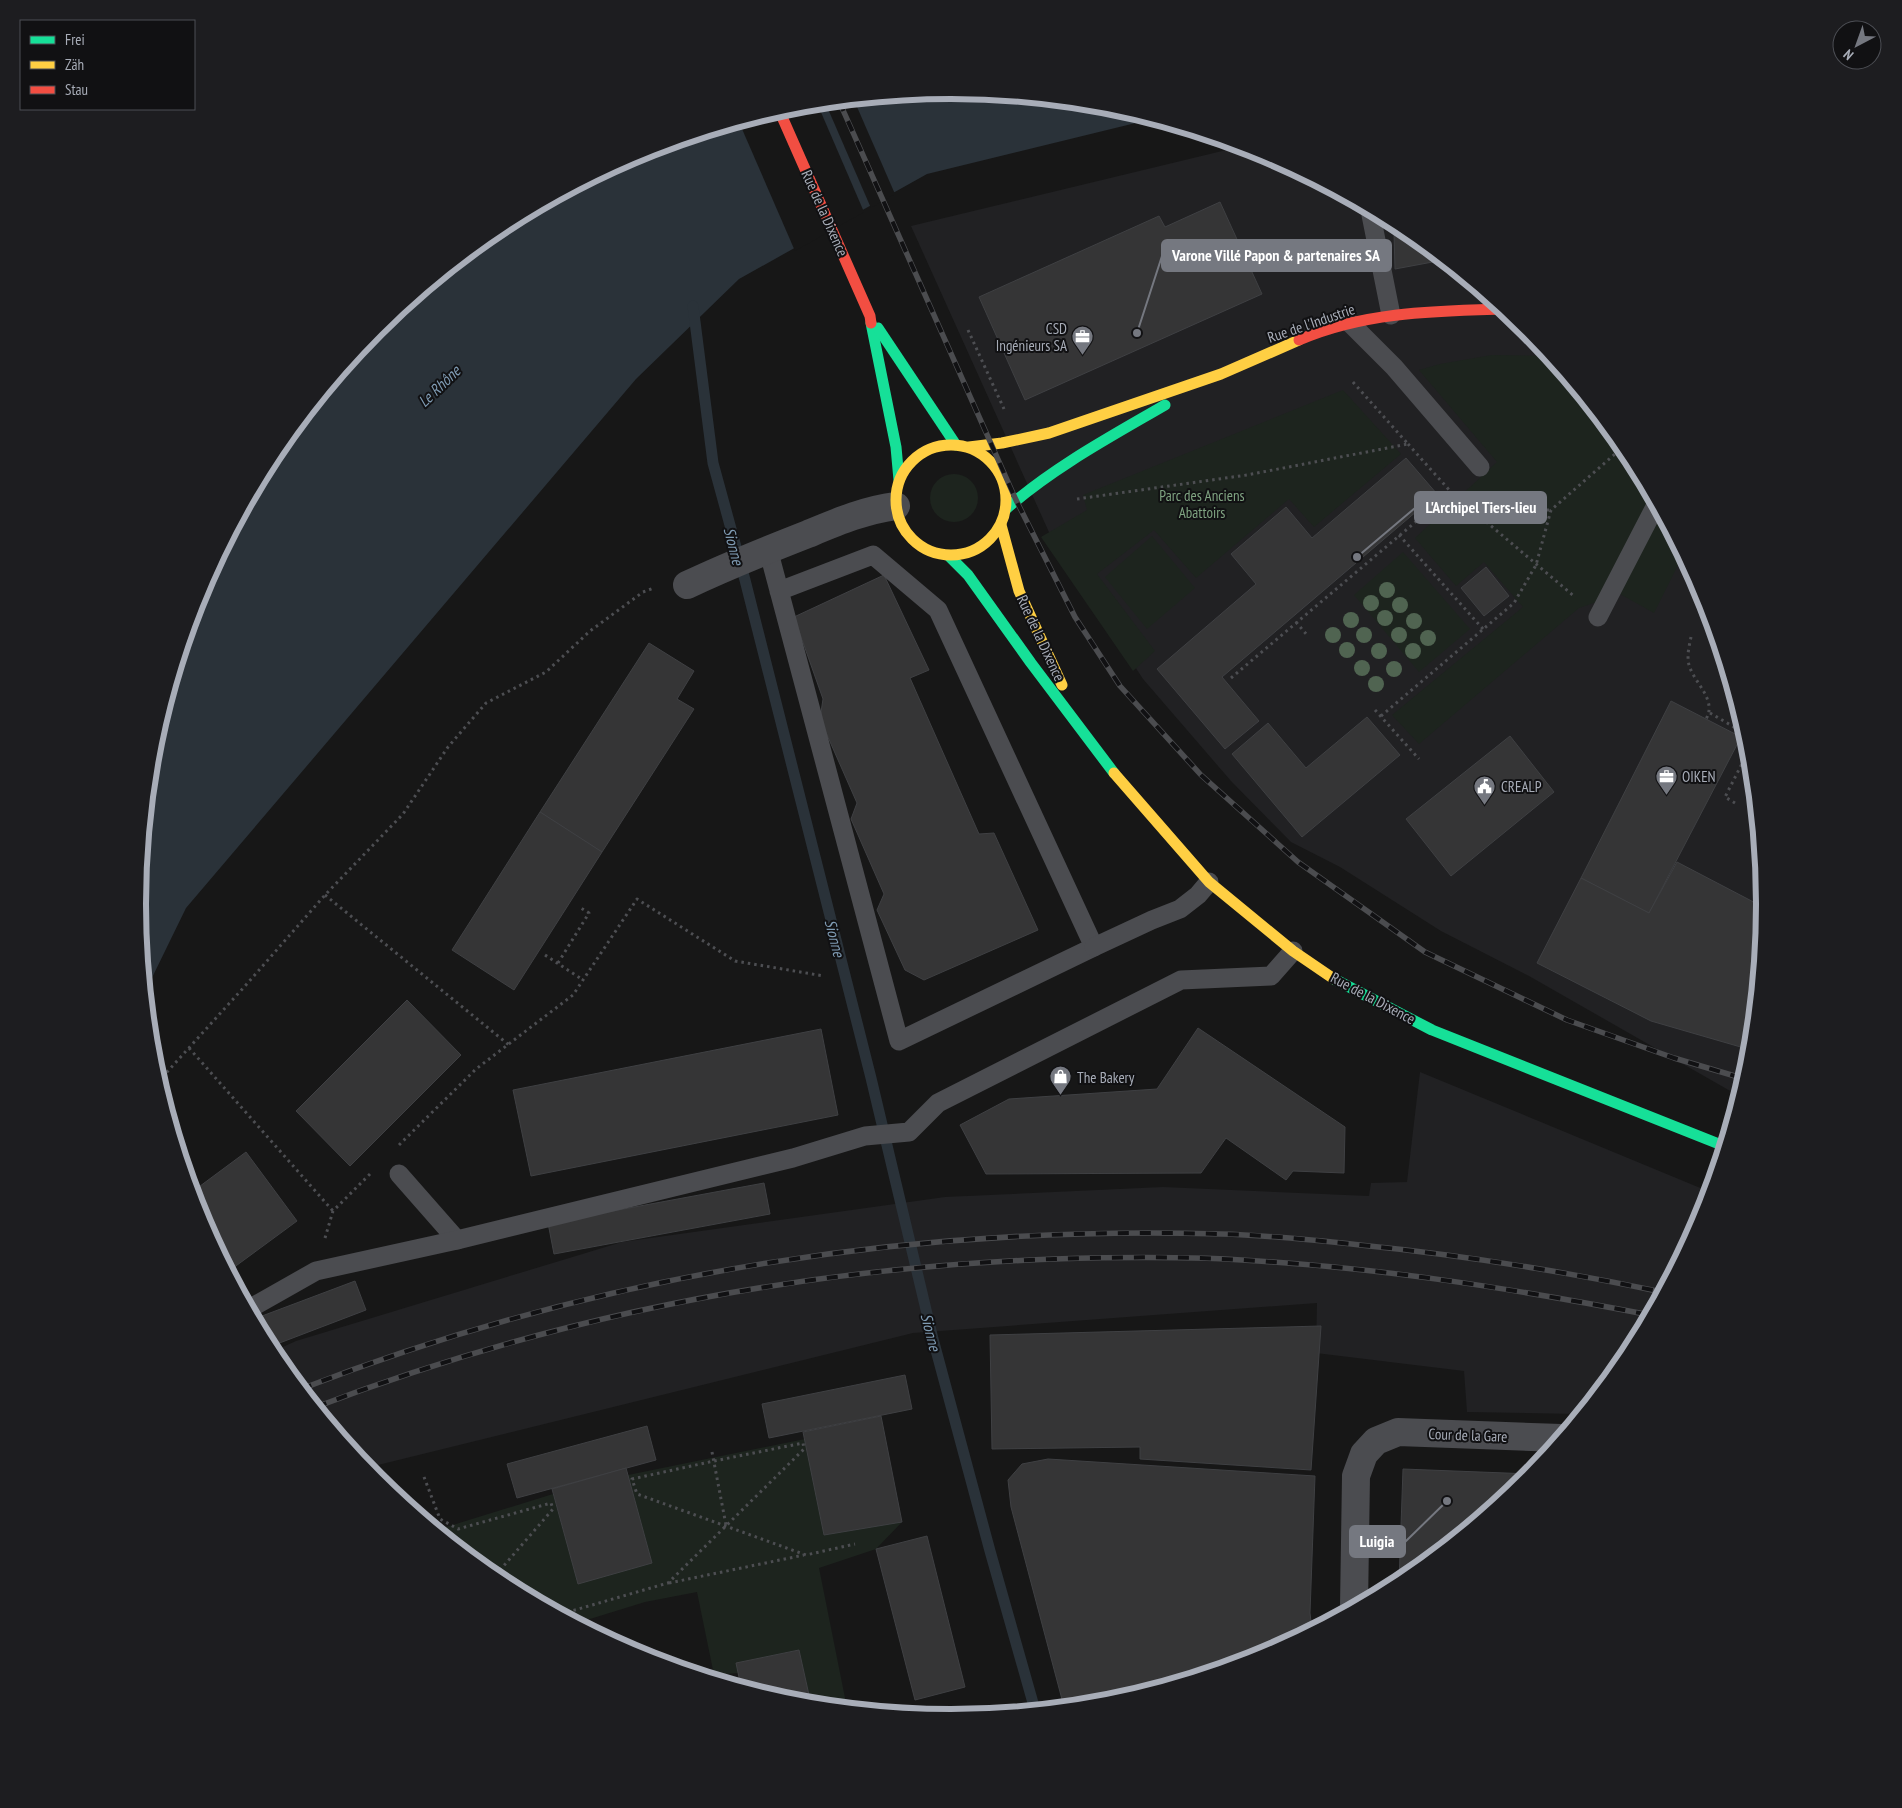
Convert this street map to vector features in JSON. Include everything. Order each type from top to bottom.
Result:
[{"type":"main road","name":"Rue de la Dixence","points":[[782,117],[870,316],[956,444]]},
{"type":"main road","name":"Rue de l'Industrie","points":[[969,447],[1002,444],[1050,433],[1220,374],[1306,337],[1350,323],[1391,315],[1494,310]]},
{"type":"main road","name":"Rue de la Dixence","points":[[870,316],[896,447],[897,493]]},
{"type":"main road","name":"Rue de l'Industrie","points":[[1006,508],[1025,491],[1063,463],[1220,374]]},
{"type":"main road","points":[[956,444],[969,447],[988,458],[997,468],[1004,481],[1007,495],[1006,508],[1001,525],[990,541],[968,554],[949,556],[931,552],[914,542],[903,528],[897,493],[909,463],[925,451],[944,445],[956,444]]},
{"type":"main road","name":"Rue de la Dixence","points":[[1001,525],[1019,591],[1050,661],[1092,746]]},
{"type":"main road","name":"Rue de la Dixence","points":[[949,556],[968,575],[1092,746],[1209,882],[1293,951],[1342,984],[1432,1030],[1720,1144]]},
{"type":"street","points":[[687,585],[761,552],[872,509],[897,493]]},
{"type":"street","name":"Cour de la Gare","points":[[1354,1601],[1356,1476],[1364,1454],[1376,1441],[1398,1432],[1553,1438]]},
{"type":"lane","points":[[1372,218],[1391,315]]},
{"type":"lane","points":[[1350,323],[1394,367],[1480,467]]},
{"type":"lane","points":[[1598,617],[1653,511]]},
{"type":"lane","points":[[761,552],[779,590],[899,1041],[1094,947],[1180,908],[1198,894],[1209,882]]},
{"type":"lane","points":[[779,590],[873,555],[938,610],[1094,947]]},
{"type":"lane","points":[[254,1306],[316,1272],[457,1240],[793,1158],[866,1136],[909,1132],[938,1104],[1181,980],[1271,976],[1293,951]]},
{"type":"lane","points":[[399,1174],[457,1240]]},
{"type":"path","points":[[968,330],[1006,414]]},
{"type":"path","points":[[1352,381],[1451,492],[1598,617]]},
{"type":"path","points":[[1077,499],[1247,475],[1408,444]]},
{"type":"path","points":[[1381,716],[1514,603],[1536,565],[1551,510],[1617,452]]},
{"type":"path","points":[[1231,678],[1451,492]]},
{"type":"path","points":[[1475,512],[1551,510]]},
{"type":"path","points":[[1399,535],[1483,630]]},
{"type":"path","points":[[164,1075],[325,895],[403,814],[448,747],[486,703],[546,672],[590,631],[643,592],[665,584],[687,585]]},
{"type":"path","points":[[1296,622],[1307,634]]},
{"type":"path","points":[[1691,637],[1688,652],[1690,668],[1701,685],[1709,705],[1710,713],[1706,719]]},
{"type":"path","points":[[1375,710],[1419,759]]},
{"type":"path","points":[[1710,713],[1737,729]]},
{"type":"path","points":[[1735,803],[1725,798],[1743,762]]},
{"type":"path","points":[[325,895],[508,1045]]},
{"type":"path","points":[[394,1150],[476,1068],[573,994],[637,899],[735,962],[824,976]]},
{"type":"path","points":[[558,963],[589,913],[581,908]]},
{"type":"path","points":[[545,955],[583,980]]},
{"type":"path","points":[[189,1048],[333,1210]]},
{"type":"path","points":[[316,1272],[333,1210],[374,1170]]},
{"type":"path","points":[[668,1583],[726,1526],[804,1449],[803,1444],[632,1479],[637,1494],[726,1526],[806,1554]]},
{"type":"path","points":[[712,1452],[726,1526]]},
{"type":"path","points":[[424,1477],[440,1519],[458,1529],[551,1503],[553,1510],[499,1571]]},
{"type":"path","points":[[562,1608],[571,1611],[668,1583],[855,1544]]},
{"type":"shaded area","points":[[1231,149],[1307,182],[1354,207],[1398,234],[1441,265],[1482,299],[1520,335],[1556,373],[1590,414],[1621,457],[1648,501],[1673,548],[1695,596],[1714,645],[1729,696],[1741,747],[1749,799],[1755,851],[1756,904],[1755,957],[1749,1009],[1741,1061],[1734,1093],[1529,976],[1441,931],[1340,867],[1291,842],[1231,781],[1143,679],[1053,541],[911,226]]},
{"type":"shaded area","points":[[1420,1072],[1704,1189],[1673,1260],[1648,1307],[1621,1351],[1574,1414],[1467,1412],[1464,1371],[1316,1353],[1317,1303],[913,1333],[375,1466],[346,1435],[312,1394],[280,1349],[296,1341],[622,1242],[945,1197],[1163,1187],[1369,1196],[1371,1183],[1407,1182]]},
{"type":"green space","points":[[1492,355],[1540,356],[1590,414],[1621,457],[1648,501],[1679,562],[1654,613],[1620,594],[1579,608],[1419,744],[1392,715],[1523,607],[1484,562],[1456,586],[1415,538],[1497,462],[1419,370],[1440,364]]},
{"type":"green space","name":"Parc des Anciens Abattoirs","points":[[1343,390],[1401,454],[1314,527],[1289,499],[1196,578],[1154,530],[1097,574],[1155,651],[1133,671],[1041,537],[1087,510],[1083,495]]},
{"type":"green space","points":[[949,474],[959,474],[968,478],[974,484],[978,498],[974,512],[968,518],[959,522],[949,522],[940,518],[934,512],[930,503],[930,493],[934,484],[940,478]]},
{"type":"green space","points":[[1152,536],[1195,588],[1147,629],[1105,577]]},
{"type":"green space","points":[[1403,552],[1470,629],[1419,672],[1354,595]]},
{"type":"green space","points":[[805,1439],[824,1535],[902,1522],[876,1549],[819,1568],[846,1702],[809,1696],[799,1650],[737,1663],[738,1673],[714,1673],[697,1592],[645,1602],[585,1621],[504,1574],[442,1527],[553,1494],[578,1583],[652,1563],[628,1475]]},
{"type":"water","name":"Le Rhône","points":[[898,100],[1004,100],[1108,114],[1141,122],[927,174],[739,279],[636,379],[186,908],[150,982],[147,957],[146,904],[147,851],[153,799],[161,747],[173,696],[188,645],[207,596],[229,548],[254,501],[281,457],[312,414],[346,373],[382,335],[420,299],[461,265],[504,234],[548,207],[595,182],[643,160],[692,141],[794,114]]},
{"type":"pier","points":[[856,105],[895,194],[871,208],[828,109]]},
{"type":"pier","points":[[820,110],[864,212],[795,251],[741,127]]},
{"type":"building","points":[[1220,202],[1262,294],[1025,400],[979,297],[1159,216],[1165,227]]},
{"type":"building","points":[[1394,233],[1436,261],[1395,269]]},
{"type":"building","points":[[1406,458],[1437,494],[1222,677],[1259,721],[1225,749],[1157,669],[1256,584],[1231,554],[1286,507],[1312,538]]},
{"type":"building","points":[[1486,567],[1509,596],[1484,616],[1461,588]]},
{"type":"building","points":[[884,575],[929,670],[910,678],[979,834],[994,833],[1038,930],[924,980],[905,970],[877,910],[884,894],[851,819],[857,803],[820,719],[823,699],[794,617]]},
{"type":"building","points":[[649,643],[694,671],[677,699],[694,709],[602,852],[540,812]]},
{"type":"building","points":[[1671,701],[1738,736],[1739,740],[1649,913],[1581,878]]},
{"type":"building","points":[[1367,717],[1400,755],[1302,837],[1232,754],[1268,723],[1306,768]]},
{"type":"building","points":[[1510,736],[1554,792],[1451,876],[1406,819]]},
{"type":"building","points":[[540,812],[602,852],[514,990],[452,950]]},
{"type":"building","points":[[1677,862],[1756,903],[1755,957],[1743,1048],[1651,1021],[1537,963],[1581,878],[1649,913]]},
{"type":"building","points":[[407,1000],[461,1055],[350,1166],[296,1111]]},
{"type":"building","points":[[1198,1028],[1345,1127],[1344,1173],[1293,1171],[1286,1180],[1226,1138],[1201,1173],[986,1174],[960,1125],[1009,1099],[1157,1089]]},
{"type":"building","points":[[821,1029],[838,1115],[531,1176],[513,1090]]},
{"type":"building","points":[[246,1152],[297,1221],[233,1268],[198,1188]]},
{"type":"building","points":[[764,1183],[770,1214],[554,1254],[548,1223]]},
{"type":"building","points":[[355,1281],[366,1310],[277,1344],[260,1317]]},
{"type":"building","points":[[1321,1326],[1311,1470],[1140,1459],[1140,1447],[992,1449],[990,1335]]},
{"type":"building","points":[[905,1375],[912,1409],[769,1438],[762,1404]]},
{"type":"building","points":[[881,1416],[902,1522],[824,1535],[803,1432]]},
{"type":"building","points":[[647,1426],[656,1460],[517,1498],[507,1464]]},
{"type":"building","points":[[1048,1459],[1315,1476],[1310,1613],[1311,1624],[1259,1648],[1210,1667],[1108,1694],[1062,1701],[1011,1507],[1008,1480],[1022,1464]]},
{"type":"building","points":[[626,1468],[652,1563],[578,1584],[552,1489]]},
{"type":"building","points":[[1403,1469],[1519,1474],[1482,1509],[1441,1543],[1399,1573]]},
{"type":"building","points":[[927,1536],[965,1687],[915,1700],[876,1549]]},
{"type":"building","points":[[799,1650],[809,1696],[740,1681],[736,1663]]},
{"type":"waterway","name":"Sionne","points":[[693,306],[713,463],[745,580],[871,1078],[933,1339],[1033,1705]]},
{"type":"railway","points":[[842,107],[1016,500],[1075,617],[1120,686],[1201,775],[1298,862],[1425,952],[1567,1020],[1674,1058],[1737,1077]]},
{"type":"railway","points":[[307,1387],[412,1349],[525,1315],[638,1287],[753,1265],[869,1249],[985,1238],[1103,1233],[1221,1234],[1325,1241],[1474,1259],[1587,1277],[1657,1291]]},
{"type":"railway","points":[[321,1405],[405,1375],[495,1347],[587,1323],[679,1303],[772,1286],[866,1273],[960,1264],[1054,1259],[1156,1257],[1232,1259],[1406,1275],[1552,1297],[1644,1314]]},
{"type":"traffic: fast","points":[[871,323],[896,447],[899,480]]},
{"type":"traffic: fast","points":[[878,328],[956,445]]},
{"type":"traffic: fast","points":[[1006,509],[1063,466],[1165,405]]},
{"type":"traffic: fast","points":[[949,556],[968,575],[1031,663],[1114,773]]},
{"type":"traffic: fast","points":[[1334,979],[1432,1030],[1720,1144]]},
{"type":"traffic: slow","points":[[969,447],[1002,443],[1049,433],[1221,374],[1299,340]]},
{"type":"traffic: slow","points":[[951,445],[972,449],[990,461],[1002,479],[1006,500],[1002,521],[990,539],[972,551],[951,555],[930,551],[912,539],[900,521],[896,500],[900,479],[912,461],[930,449],[951,445]]},
{"type":"traffic: slow","points":[[1001,525],[1019,591],[1062,685]]},
{"type":"traffic: slow","points":[[1114,773],[1209,882],[1293,951],[1334,979]]},
{"type":"traffic: jam","points":[[782,117],[870,316],[871,323]]},
{"type":"traffic: jam","points":[[1299,340],[1323,331],[1373,318],[1425,312],[1493,309]]},
{"type":"place","name":"Varone Villé Papon & partenaires SA","points":[[1137,333]]},
{"type":"place","name":"CSD Ingénieurs SA","points":[[1083,356]]},
{"type":"place","name":"L'Archipel Tiers-lieu","points":[[1357,557]]},
{"type":"place","name":"OIKEN","points":[[1666,795]]},
{"type":"place","name":"CREALP","points":[[1485,805]]},
{"type":"place","name":"The Bakery","points":[[1061,1096]]},
{"type":"place","name":"Luigia","points":[[1447,1501]]}]
